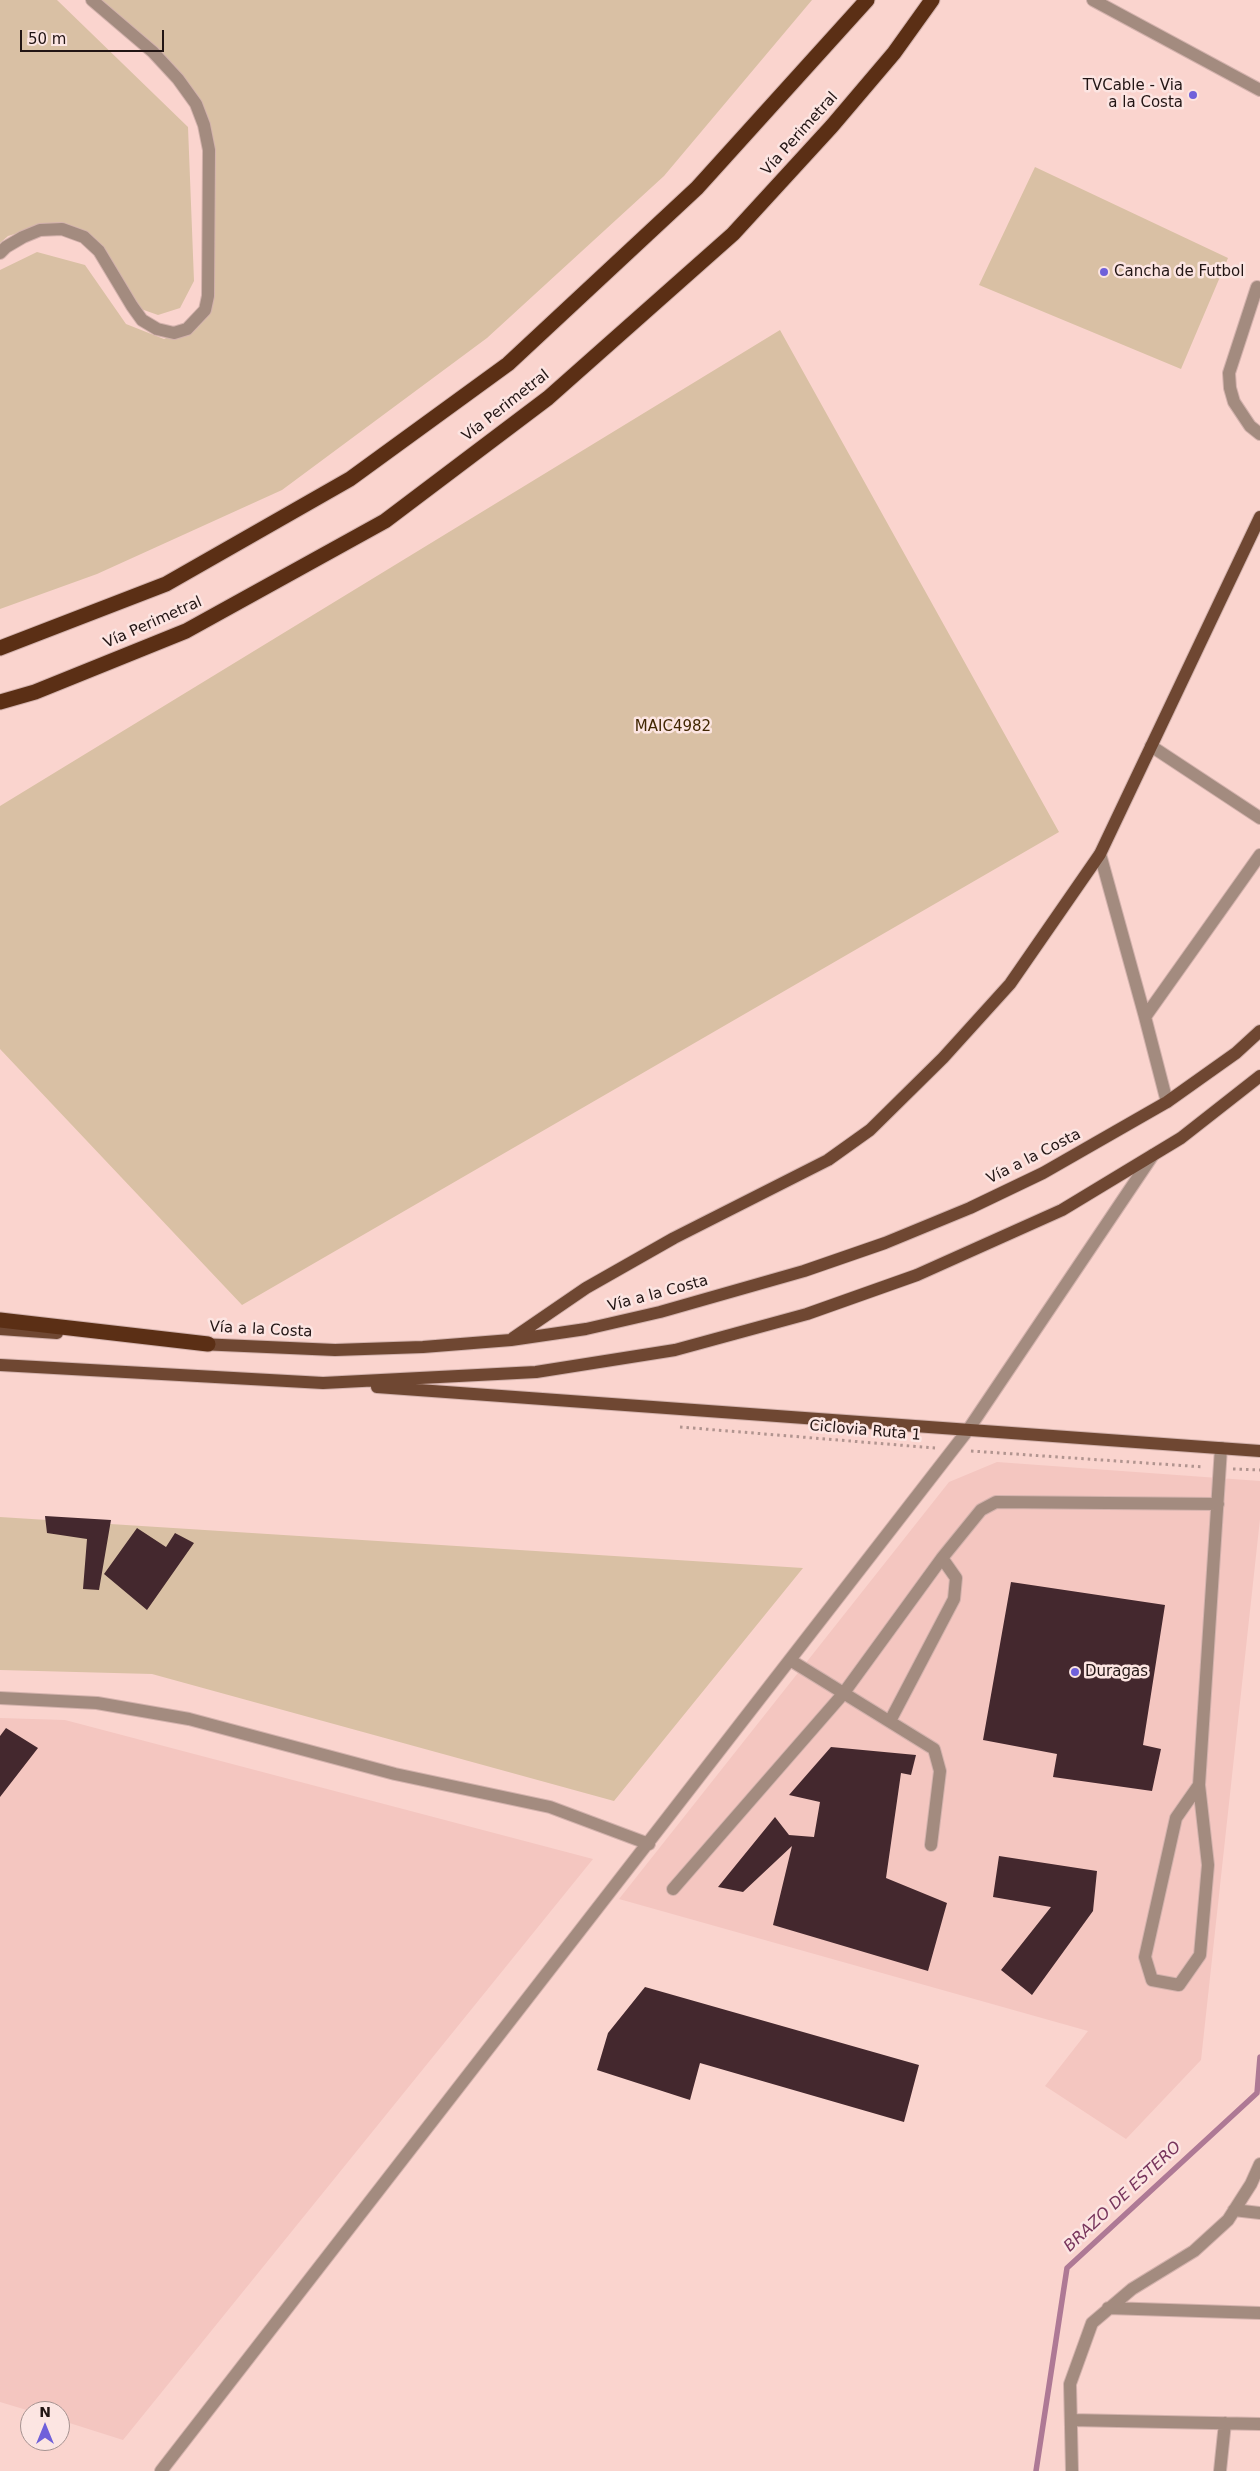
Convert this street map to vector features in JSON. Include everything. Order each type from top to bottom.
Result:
[{"type":"highway","name":"Vía Perimetral","points":[[0,648],[166,584],[350,479],[508,364],[698,188],[867,0]]},
{"type":"highway","name":"Vía Perimetral","points":[[0,702],[35,692],[186,631],[385,521],[548,398],[733,234],[832,126],[882,68],[932,0]]},
{"type":"highway","points":[[0,714],[35,692]]},
{"type":"highway","points":[[0,1320],[208,1344]]},
{"type":"main road","points":[[511,1340],[586,1288],[674,1238],[828,1160],[870,1130],[943,1058],[1010,984],[1100,854],[1260,517]]},
{"type":"main road","name":"Vía a la Costa","points":[[0,1329],[208,1344],[335,1350],[423,1347],[511,1340],[586,1329],[660,1312],[804,1271],[885,1244],[970,1208],[1043,1173],[1167,1102],[1236,1053],[1260,1031]]},
{"type":"main road","points":[[323,1383],[536,1372],[675,1350],[807,1314],[917,1275],[1062,1210],[1181,1138],[1260,1076]]},
{"type":"main road","points":[[0,1365],[323,1383],[1260,1451]]},
{"type":"street","points":[[0,253],[6,247],[40,230],[62,229],[84,238],[100,251],[142,320],[157,329],[174,333],[187,329],[205,310],[208,296],[209,150],[204,125],[196,104],[178,79],[153,52],[92,0]]},
{"type":"street","points":[[1093,0],[1260,90]]},
{"type":"street","points":[[1258,287],[1229,373],[1230,388],[1234,402],[1250,426],[1260,434]]},
{"type":"street","points":[[1151,746],[1260,818]]},
{"type":"street","points":[[1100,854],[1167,1102]]},
{"type":"street","points":[[1145,1017],[1260,855]]},
{"type":"street","points":[[161,2471],[953,1450],[1153,1156]]},
{"type":"street","points":[[1199,1784],[1176,1818],[1145,1957],[1152,1980],[1179,1985],[1200,1955],[1208,1864],[1199,1784],[1221,1448]]},
{"type":"street","points":[[673,1889],[843,1694],[942,1558],[981,1510],[996,1502],[1218,1504]]},
{"type":"street","points":[[890,1721],[954,1599],[956,1578],[942,1558]]},
{"type":"street","points":[[790,1660],[934,1749],[940,1771],[931,1845]]},
{"type":"street","points":[[0,1698],[97,1703],[189,1720],[395,1774],[550,1807],[649,1844]]},
{"type":"street","points":[[1072,2471],[1070,2384],[1092,2323],[1132,2289],[1194,2251],[1228,2220],[1260,2164]]},
{"type":"street","points":[[1234,2210],[1260,2212]]},
{"type":"street","points":[[1108,2308],[1260,2313]]},
{"type":"street","points":[[1071,2420],[1260,2424]]},
{"type":"street","points":[[1220,2471],[1225,2423]]},
{"type":"path","name":"Ciclovia Ruta 1","points":[[676,1426],[953,1450],[1260,1470]]},
{"type":"shaded area","points":[[997,1462],[1260,1481],[1260,1519],[1201,2060],[1126,2139],[1045,2086],[1088,2031],[619,1899],[949,1482]]},
{"type":"shaded area","points":[[0,1718],[65,1720],[593,1859],[123,2440],[70,2423],[70,2401],[20,2401],[20,2408],[0,2402]]},
{"type":"green space","points":[[0,0],[57,0],[188,127],[194,281],[180,308],[158,315],[141,309],[94,247],[42,226],[8,236],[0,243]]},
{"type":"green space","points":[[94,0],[812,0],[664,176],[487,338],[282,490],[97,574],[0,609],[0,270],[37,252],[85,265],[126,324],[164,339],[183,330],[197,315],[208,287],[207,121],[166,59]]},
{"type":"green space","name":"Cancha de Futbol","points":[[1035,167],[1228,258],[1181,369],[979,285]]},
{"type":"green space","name":"MAIC4982","points":[[780,330],[1059,832],[242,1305],[0,1049],[0,806]]},
{"type":"green space","points":[[0,1517],[803,1568],[614,1801],[152,1674],[0,1670]]},
{"type":"building","points":[[45,1516],[111,1520],[99,1590],[83,1589],[87,1539],[47,1533]]},
{"type":"building","points":[[137,1528],[166,1547],[175,1533],[194,1543],[147,1610],[104,1574]]},
{"type":"building","name":"Duragas","points":[[1011,1582],[1165,1605],[1143,1745],[1161,1749],[1152,1791],[1053,1777],[1057,1754],[983,1740]]},
{"type":"building","points":[[6,1728],[38,1748],[0,1797],[0,1736]]},
{"type":"building","points":[[831,1747],[916,1755],[911,1775],[901,1773],[886,1878],[947,1903],[928,1971],[773,1925],[792,1846],[743,1892],[718,1887],[775,1817],[789,1835],[814,1837],[820,1802],[789,1795]]},
{"type":"building","points":[[999,1856],[1097,1871],[1093,1911],[1032,1995],[1001,1970],[1051,1907],[993,1897]]},
{"type":"building","points":[[645,1987],[919,2065],[904,2122],[700,2063],[690,2100],[597,2070],[608,2033]]},
{"type":"waterway","name":"BRAZO DE ESTERO","points":[[1036,2471],[1067,2268],[1257,2093],[1260,2057]]},
{"type":"place","name":"TVCable - Via a la Costa","points":[[1193,95]]},
{"type":"place","name":"Cancha de Futbol","points":[[1104,272]]},
{"type":"place","name":"Duragas","points":[[1075,1672]]}]
